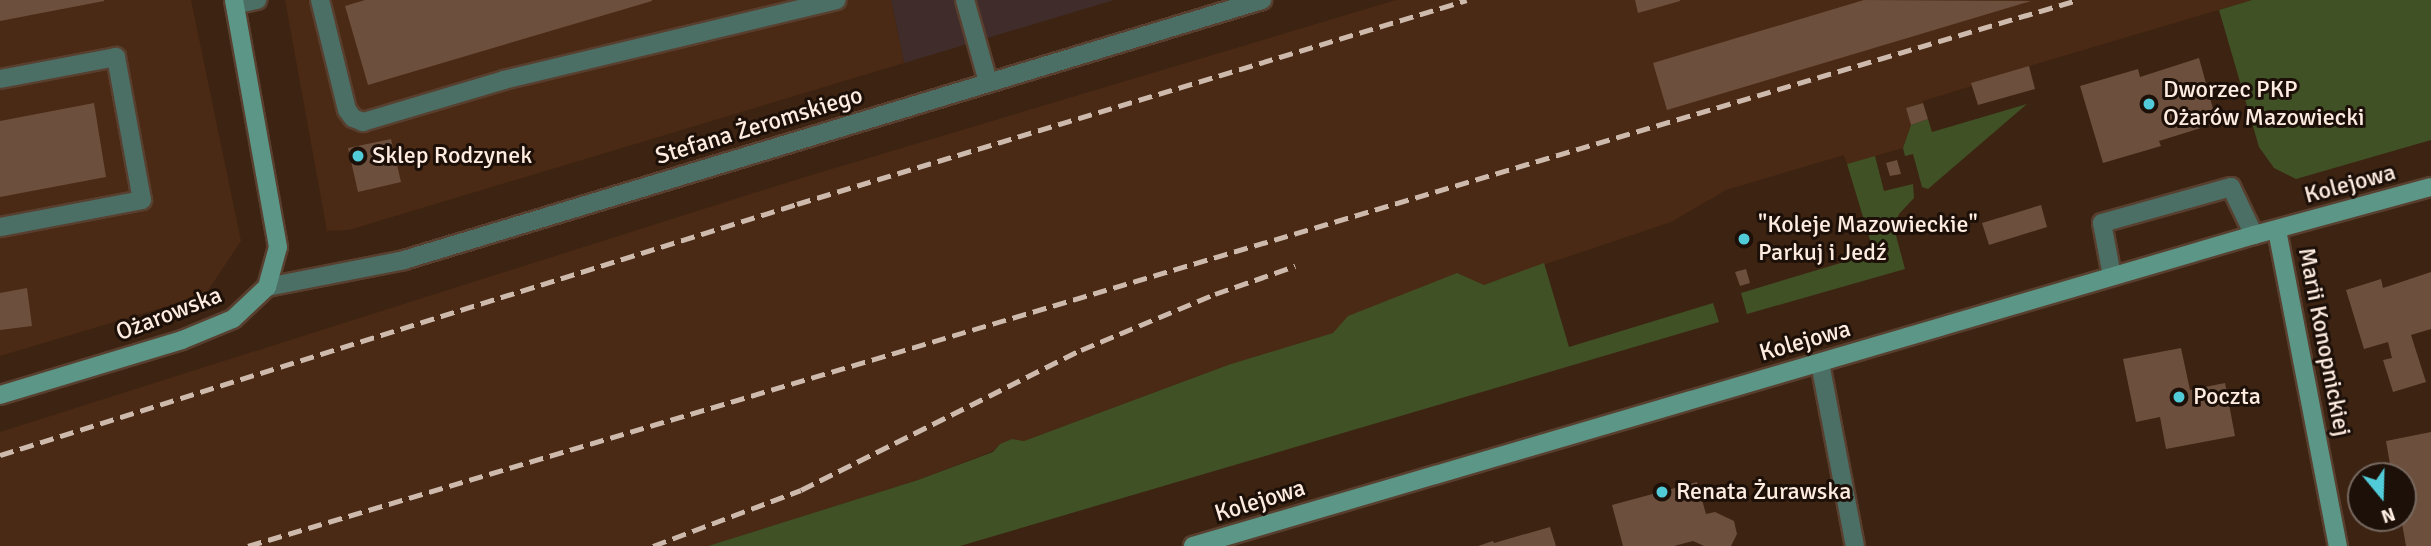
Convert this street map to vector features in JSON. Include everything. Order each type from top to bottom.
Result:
[{"type":"street","points":[[257,0],[234,3],[278,247],[267,288]]},
{"type":"street","points":[[320,0],[346,110],[353,118],[363,122],[504,80],[837,0]]},
{"type":"street","points":[[965,0],[988,82]]},
{"type":"street","name":"Stefana Żeromskiego","points":[[267,288],[404,260],[1262,0]]},
{"type":"street","points":[[0,79],[116,57],[142,200],[0,227]]},
{"type":"street","points":[[2112,276],[2102,223],[2231,187],[2254,235]]},
{"type":"street","name":"Kolejowa","points":[[1193,546],[2112,276],[2431,187]]},
{"type":"street","name":"Marii Konopnickiej","points":[[2277,230],[2338,546]]},
{"type":"street","name":"Ożarowska","points":[[0,395],[182,340],[233,319],[267,288]]},
{"type":"street","points":[[1819,363],[1855,546]]},
{"type":"shaded area","points":[[0,0],[191,0],[241,241],[205,295],[0,356]]},
{"type":"shaded area","points":[[285,0],[891,0],[904,63],[349,230],[327,231]]},
{"type":"shaded area","points":[[891,0],[1114,0],[904,63]]},
{"type":"shaded area","points":[[1396,0],[2252,0],[1972,83],[1972,86],[1906,108],[1911,125],[1903,148],[1847,164],[1844,155],[1726,190],[1671,222],[1484,285],[1348,316],[1334,333],[1228,365],[1024,441],[1012,439],[1000,444],[993,451],[918,480],[708,546],[0,546],[0,432],[795,180]]},
{"type":"green space","points":[[2252,0],[2431,0],[2431,140],[2296,179],[2274,168],[2259,147],[2219,10]]},
{"type":"green space","points":[[2027,104],[1928,189],[1922,187],[1913,154],[1905,156],[1903,148],[1911,125],[1928,119],[1932,132]]},
{"type":"green space","points":[[1875,156],[1884,191],[1913,184],[1914,198],[1899,214],[1894,228],[1905,269],[1747,314],[1741,293],[1874,253],[1847,164]]},
{"type":"green space","points":[[1544,263],[1569,347],[1713,303],[1719,322],[960,546],[708,546],[918,480],[993,452],[1000,444],[1012,439],[1024,441],[1228,365],[1333,333],[1348,316],[1457,273],[1484,285]]},
{"type":"building","points":[[0,0],[104,0],[104,1],[0,21]]},
{"type":"building","points":[[365,0],[652,1],[368,85],[345,6]]},
{"type":"building","points":[[1635,0],[1680,0],[1680,1],[1638,13]]},
{"type":"building","points":[[1864,0],[2031,1],[1667,110],[1653,63]]},
{"type":"building","name":"Dworzec PKP Ożarów Mazowiecki","points":[[2199,58],[2217,123],[2159,141],[2161,146],[2103,163],[2080,86],[2138,69],[2140,77]]},
{"type":"building","points":[[2029,66],[2035,89],[1978,105],[1971,83]]},
{"type":"building","points":[[94,103],[106,177],[0,197],[0,121]]},
{"type":"building","points":[[1923,103],[1928,119],[1911,125],[1906,108]]},
{"type":"building","points":[[391,139],[401,182],[358,192],[348,148]]},
{"type":"building","points":[[1897,160],[1901,174],[1890,176],[1886,163]]},
{"type":"building","points":[[2041,205],[2047,227],[1989,245],[1982,223]]},
{"type":"building","points":[[1746,269],[1750,283],[1740,286],[1735,272]]},
{"type":"building","points":[[2431,272],[2431,329],[2411,335],[2426,382],[2393,392],[2383,360],[2392,358],[2388,342],[2364,349],[2346,290],[2381,279],[2383,288]]},
{"type":"building","points":[[27,288],[32,326],[0,330],[0,293]]},
{"type":"building","name":"Poczta","points":[[2181,348],[2190,390],[2225,383],[2235,436],[2166,449],[2160,417],[2136,422],[2123,359]]},
{"type":"building","points":[[2431,432],[2431,546],[2406,546],[2404,532],[2417,532],[2417,462],[2390,462],[2386,441]]},
{"type":"building","points":[[1697,482],[1706,514],[1715,512],[1734,521],[1737,534],[1731,546],[1704,546],[1693,541],[1674,546],[1623,546],[1612,505]]},
{"type":"building","points":[[1550,527],[1556,546],[1478,546],[1493,541],[1494,543]]},
{"type":"railway","points":[[0,455],[797,204],[1467,0]]},
{"type":"railway","points":[[248,546],[2077,0]]},
{"type":"railway","points":[[653,546],[801,490],[1081,350],[1215,294],[1295,266]]},
{"type":"place","name":"Dworzec PKP Ożarów Mazowiecki","points":[[2149,104]]},
{"type":"place","name":"Sklep Rodzynek","points":[[358,156]]},
{"type":"place","name":"\"Koleje Mazowieckie\" Parkuj i Jedź","points":[[1744,239]]},
{"type":"place","name":"Poczta","points":[[2179,397]]},
{"type":"place","name":"Renata Żurawska","points":[[1662,492]]}]
